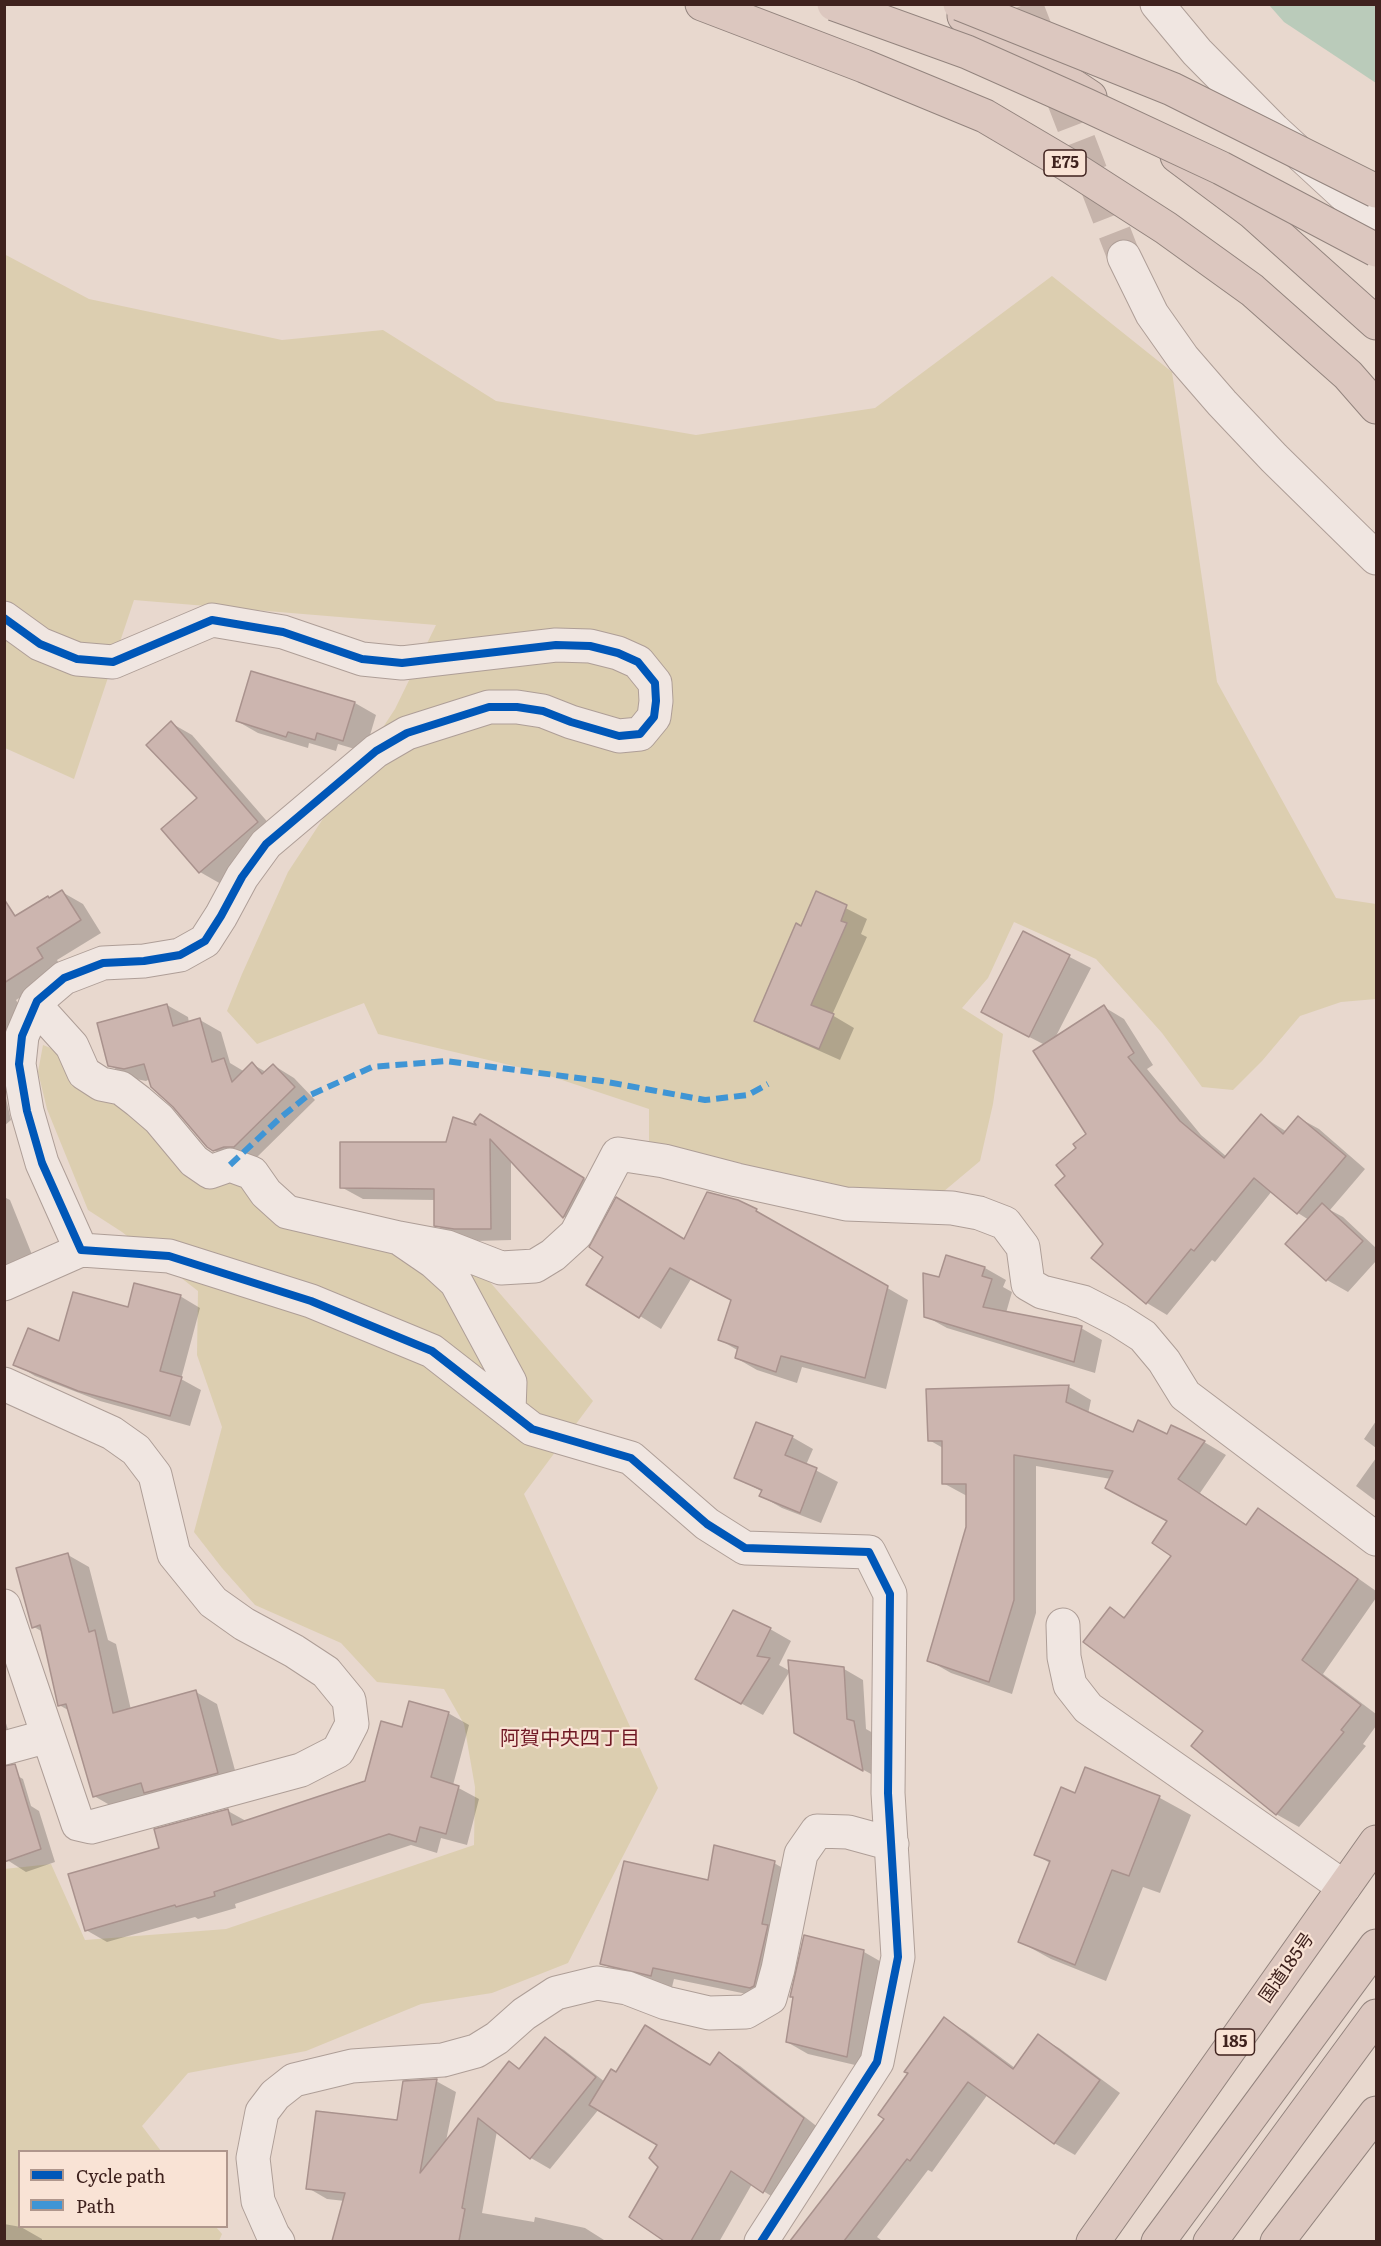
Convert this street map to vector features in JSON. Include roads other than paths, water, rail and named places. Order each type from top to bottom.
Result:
[{"type":"highway","name":"E75","points":[[702,4],[864,66],[985,116],[1059,160],[1166,228],[1252,290],[1348,375],[1377,406]]},
{"type":"highway","points":[[834,4],[967,52],[1086,105],[1221,168],[1377,250]]},
{"type":"highway","points":[[945,4],[991,31],[1165,147],[1252,212],[1377,324]]},
{"type":"highway","points":[[960,4],[1172,88],[1377,191]]},
{"type":"highway","name":"国道185号","points":[[1093,2241],[1377,1842]]},
{"type":"highway","points":[[1158,2241],[1377,1946]]},
{"type":"highway","points":[[1210,2241],[1377,2016]]},
{"type":"highway","points":[[1277,2241],[1377,2113]]},
{"type":"street","points":[[1157,4],[1197,51],[1274,130],[1377,224]]},
{"type":"street","points":[[1124,257],[1152,314],[1184,358],[1222,403],[1275,458],[1377,558]]},
{"type":"street","points":[[4,618],[40,644],[77,659],[113,662],[212,620],[283,632],[362,659],[402,663],[556,645],[590,646],[618,653],[638,662],[655,683],[654,717],[640,734],[619,736],[543,711],[517,707],[489,707],[407,733],[376,751],[266,844],[242,877],[205,941],[180,955],[144,961],[104,963],[64,978],[37,1001],[22,1036],[12,1047],[19,1064],[27,1111],[42,1164],[81,1250]]},
{"type":"street","points":[[35,1005],[72,1046],[84,1072],[101,1084],[121,1088],[130,1095],[159,1119],[194,1161],[210,1172],[230,1165],[252,1173],[266,1193],[287,1212],[447,1247],[501,1268],[535,1266],[554,1255],[576,1234],[618,1154],[664,1161],[846,1204],[952,1208],[979,1213],[1005,1223],[1023,1247],[1028,1284],[1042,1292],[1083,1302],[1143,1336],[1164,1361],[1185,1395],[1377,1539]]},
{"type":"street","points":[[399,1238],[434,1262],[456,1282],[510,1382],[509,1411]]},
{"type":"street","points":[[4,1284],[81,1250],[169,1256],[311,1301],[432,1351],[532,1429],[631,1458],[707,1524],[745,1548],[869,1552],[890,1594],[888,1793],[898,1957],[877,2062],[761,2241]]},
{"type":"street","points":[[4,1384],[63,1413],[112,1433],[136,1450],[154,1475],[174,1554],[213,1602],[244,1624],[294,1651],[326,1672],[349,1700],[352,1724],[338,1751],[301,1770],[91,1827],[78,1824],[4,1606]]},
{"type":"street","points":[[1063,1624],[1064,1657],[1070,1685],[1088,1708],[1344,1887]]},
{"type":"street","points":[[4,1748],[48,1736]]},
{"type":"street","points":[[278,2241],[258,2201],[253,2158],[262,2112],[275,2095],[294,2080],[352,2066],[443,2060],[476,2051],[497,2038],[524,2014],[556,1993],[597,1983],[627,1988],[666,2003],[709,2013],[746,2012],[770,1998],[801,1854],[817,1831],[848,1832],[892,1844]]},
{"type":"tunnel","points":[[1026,4],[1124,257]]},
{"type":"district","name":"阿賀中央四丁目","points":[[570,1739]]}]
